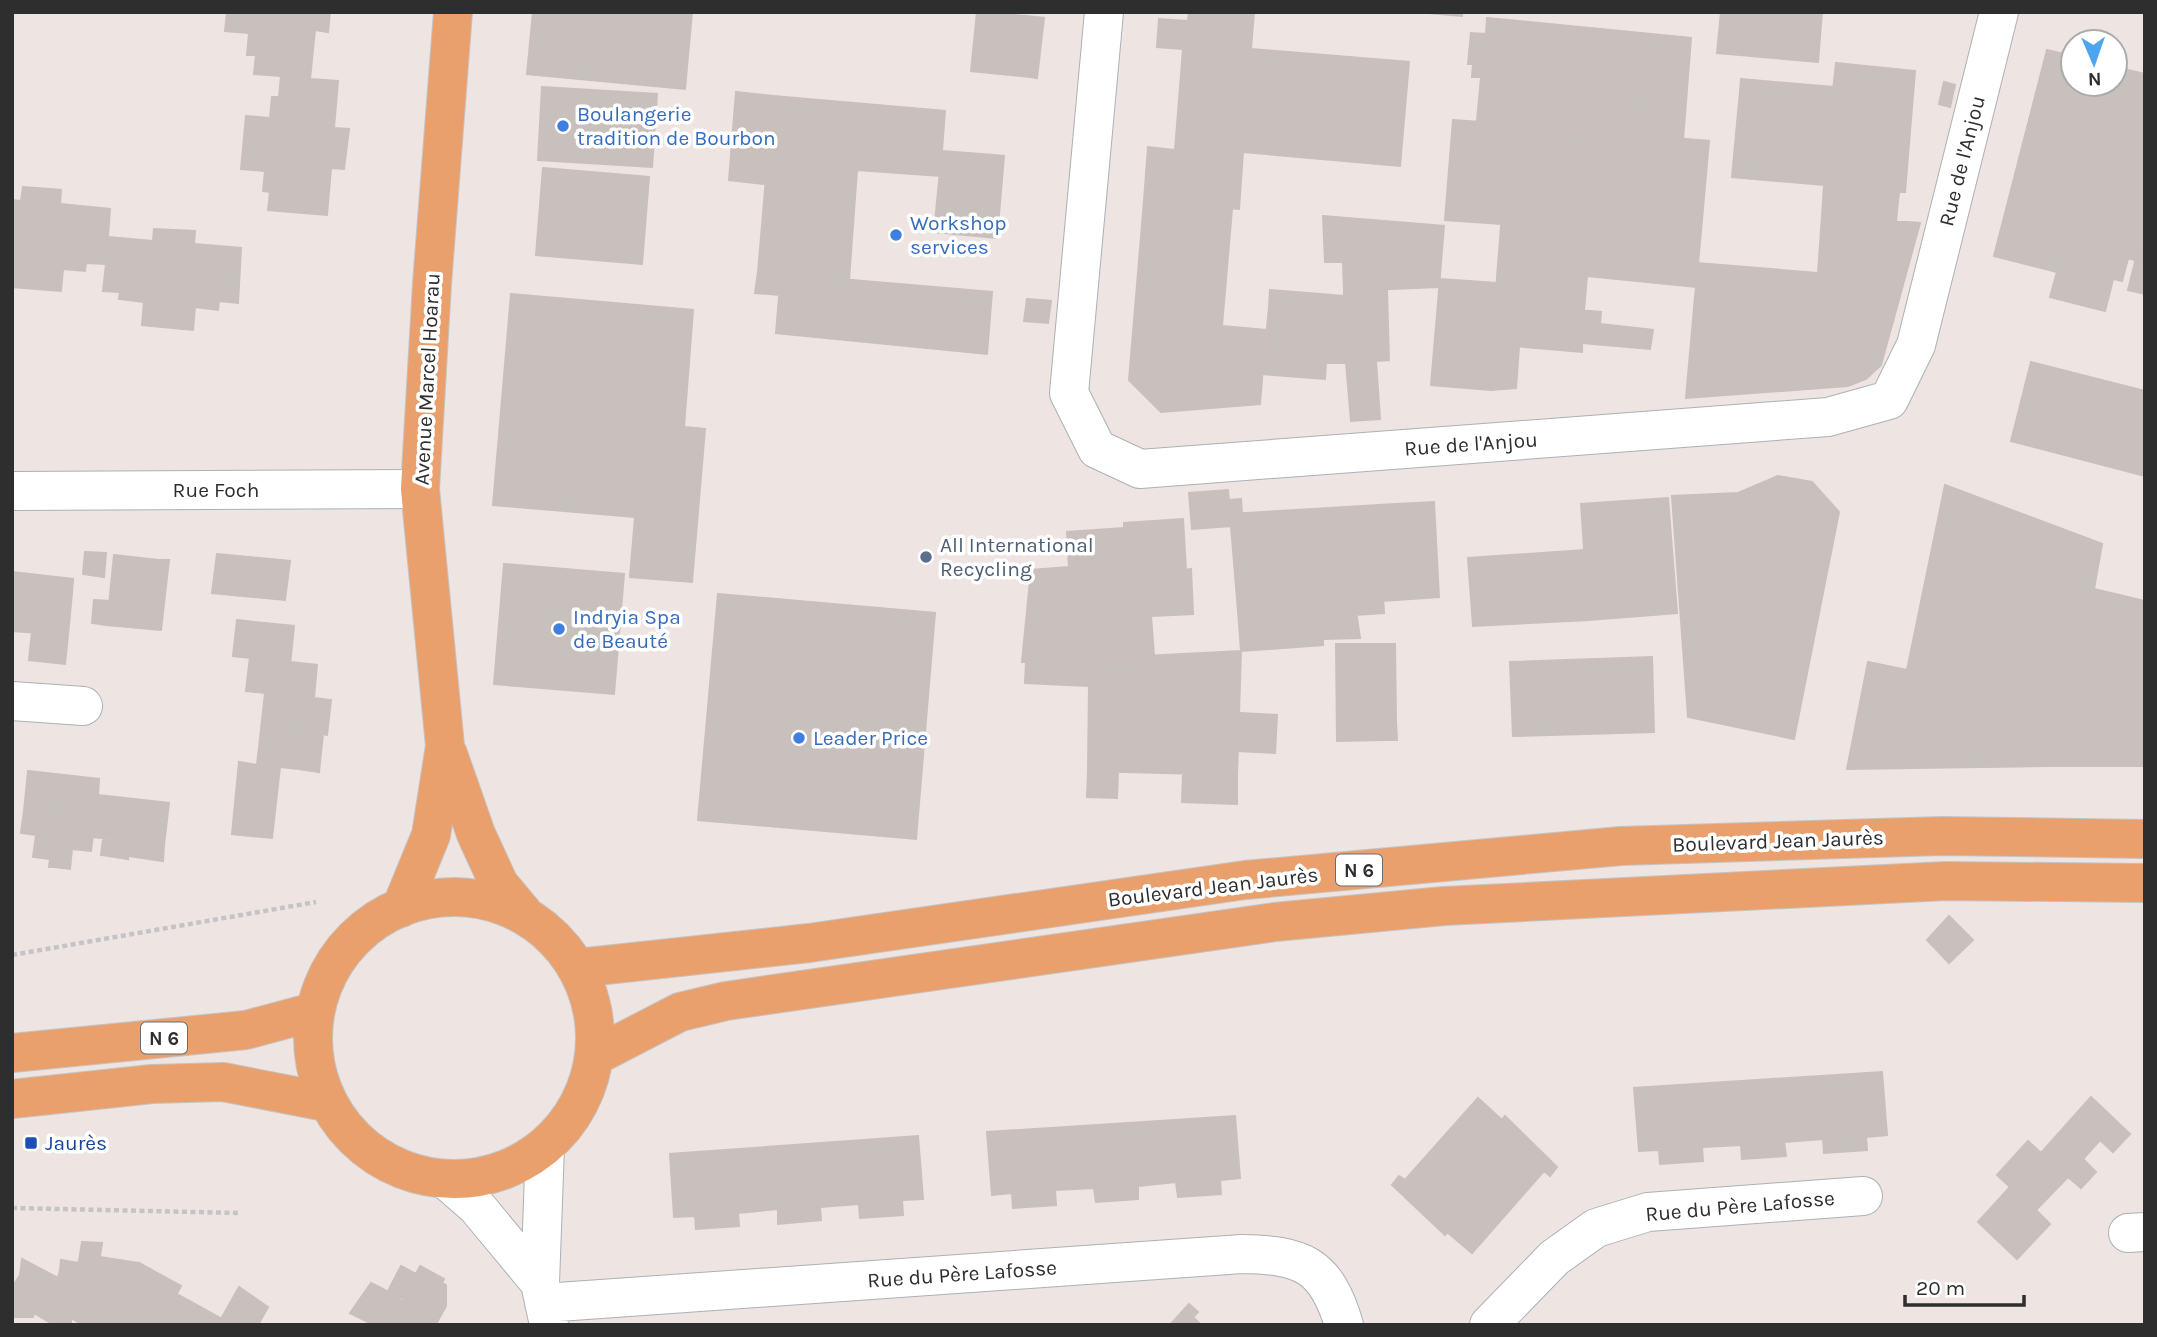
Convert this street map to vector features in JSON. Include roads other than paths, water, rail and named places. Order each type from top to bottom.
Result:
[{"type":"main road","name":"Avenue Marcel Hoarau","points":[[453,12],[432,284],[420,489],[445,746],[476,834],[499,884],[524,914]]},
{"type":"main road","name":"Avenue Marcel Hoarau","points":[[401,908],[431,835],[445,746]]},
{"type":"main road","name":"Boulevard Jean Jaurès","points":[[578,968],[809,943],[1245,880],[1621,846],[1942,836],[2145,839]]},
{"type":"main road","name":"Boulevard Jean Jaurès","points":[[595,1056],[680,1012],[726,1001],[1067,949],[1275,922],[1458,905],[1933,881],[2145,883]]},
{"type":"main road","points":[[457,896],[524,914],[548,931],[578,968],[594,1011],[595,1056],[587,1090],[569,1121],[545,1147],[499,1172],[446,1180],[409,1173],[375,1157],[347,1133],[326,1102],[312,1058],[313,1012],[327,971],[354,936],[401,908],[457,896]]},
{"type":"main road","name":"N 6","points":[[12,1053],[246,1030],[313,1012]]},
{"type":"main road","name":"N 6","points":[[12,1099],[152,1084],[223,1082],[326,1102]]},
{"type":"street","name":"Rue de l'Anjou","points":[[1104,12],[1069,393],[1097,449],[1140,469],[1828,417],[1889,400],[1916,345],[1999,12]]},
{"type":"street","name":"Rue Foch","points":[[12,491],[420,489]]},
{"type":"street","points":[[12,701],[83,706]]},
{"type":"street","points":[[544,1303],[545,1147]]},
{"type":"street","points":[[446,1180],[477,1207],[544,1303]]},
{"type":"street","name":"Rue du Père Lafosse","points":[[1489,1325],[1554,1258],[1596,1228],[1648,1212],[1863,1196]]},
{"type":"street","name":"Rue du Père Lafosse","points":[[544,1303],[1265,1255],[1304,1262],[1324,1283],[1344,1325]]},
{"type":"place","name":"Boulangerie tradition de Bourbon","points":[[563,126]]},
{"type":"place","name":"Workshop services","points":[[896,235]]},
{"type":"place","name":"All International Recycling","points":[[926,557]]},
{"type":"place","name":"Indryia Spa de Beauté","points":[[559,629]]},
{"type":"place","name":"Leader Price","points":[[799,738]]},
{"type":"place","name":"Jaurès","points":[[31,1143]]}]
